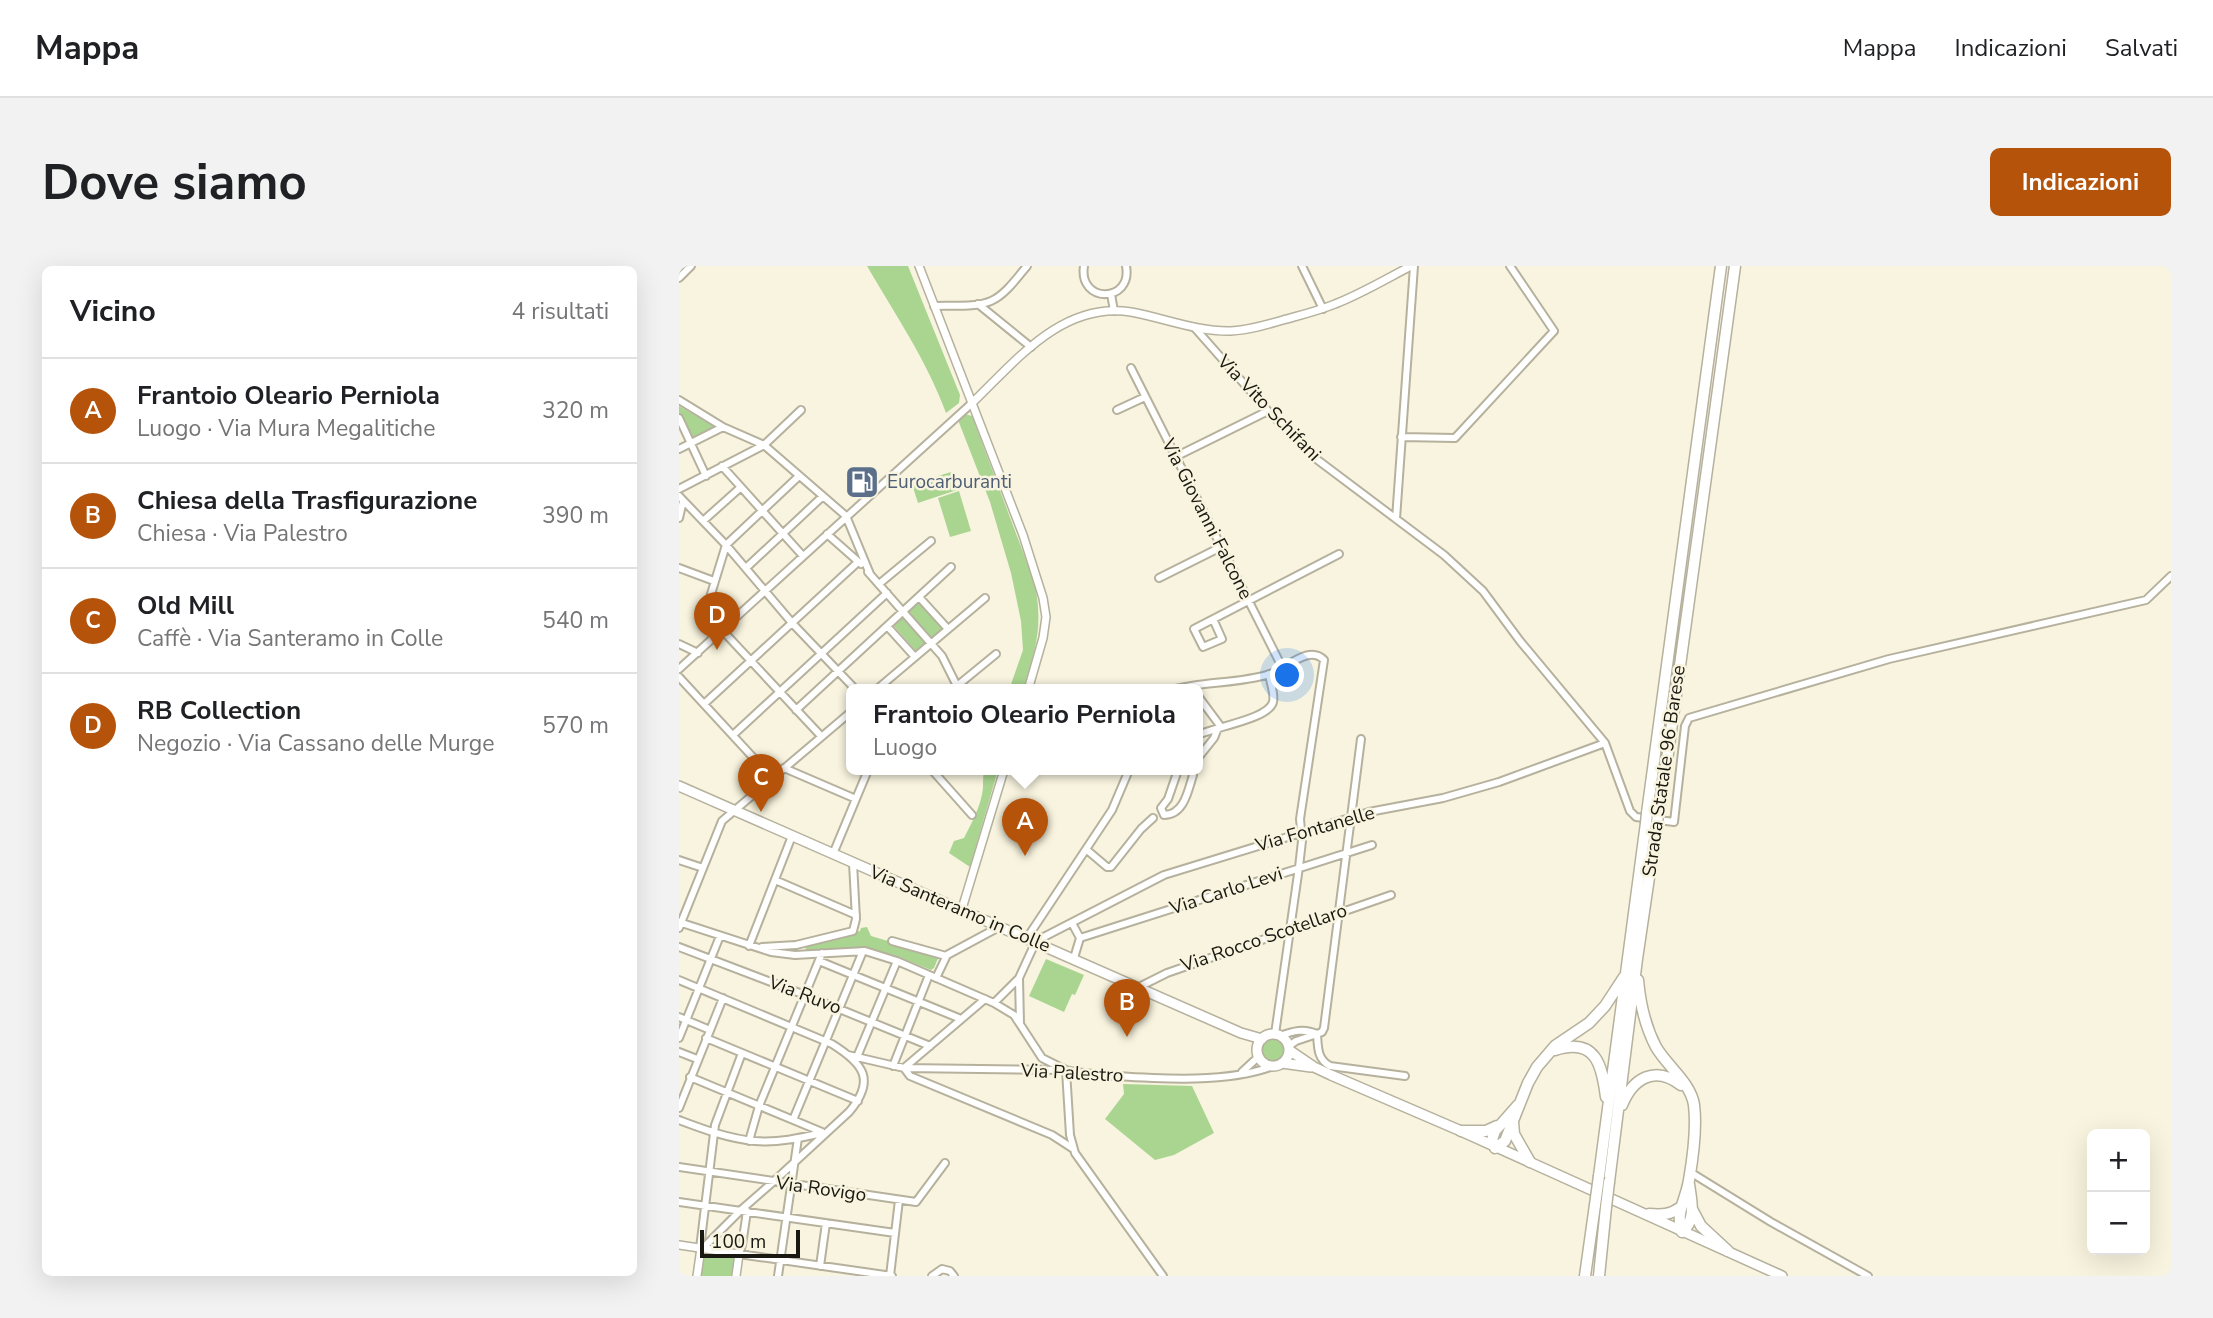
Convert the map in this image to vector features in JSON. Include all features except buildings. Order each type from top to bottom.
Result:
[{"type":"highway","name":"Strada Statale 96 Barese","points":[[1585,1276],[1599,1176],[1612,1116],[1637,959],[1721,266]]},
{"type":"highway","name":"Strada Statale 96 Barese","points":[[1598,1276],[1609,1182],[1612,1116],[1626,974],[1652,818],[1669,747],[1735,266]]},
{"type":"highway","points":[[1637,959],[1643,1015],[1657,1047],[1690,1092],[1693,1102],[1695,1115],[1687,1208],[1678,1222],[1682,1232]]},
{"type":"highway","points":[[1518,1105],[1492,1135],[1495,1148],[1505,1141],[1528,1083],[1548,1053],[1589,1023],[1605,1006],[1626,974]]},
{"type":"highway","points":[[1548,1053],[1565,1047],[1582,1047],[1597,1057],[1612,1116]]},
{"type":"highway","points":[[1612,1116],[1633,1085],[1650,1076],[1666,1075],[1690,1092]]},
{"type":"highway","points":[[1513,1120],[1514,1133],[1530,1162]]},
{"type":"highway","points":[[1461,1131],[1486,1131],[1501,1125]]},
{"type":"highway","points":[[1649,1214],[1664,1215],[1687,1208]]},
{"type":"highway","points":[[1687,1208],[1727,1251]]},
{"type":"main road","name":"Via Santeramo in Colle","points":[[679,786],[1241,1033]]},
{"type":"main road","points":[[1241,1033],[1262,1039],[1277,1035],[1289,1048],[1286,1059],[1278,1064],[1265,1063],[1241,1033]]},
{"type":"main road","points":[[1258,1051],[1262,1039]]},
{"type":"main road","name":"Via Palestro","points":[[1289,1048],[1314,1067],[1591,1188],[1782,1276]]},
{"type":"main road","name":"Via Palestro","points":[[1278,1064],[1314,1067]]},
{"type":"street","points":[[679,278],[691,266]]},
{"type":"street","points":[[919,266],[1027,545],[1043,598],[1046,617],[1044,638],[1030,684]]},
{"type":"street","points":[[934,306],[978,304],[995,299],[1027,266]]},
{"type":"street","points":[[1084,266],[1083,277],[1090,289],[1104,295],[1111,294],[1123,285],[1127,278],[1127,266]]},
{"type":"street","points":[[679,669],[1031,347],[1061,324],[1081,315],[1114,311],[1211,330],[1253,328],[1323,309],[1413,266]]},
{"type":"street","points":[[1396,519],[1413,266]]},
{"type":"street","points":[[1401,437],[1455,438],[1554,331],[1510,266]]},
{"type":"street","points":[[1304,267],[1323,309]]},
{"type":"street","points":[[1111,294],[1114,311]]},
{"type":"street","points":[[978,304],[1031,347]]},
{"type":"street","name":"Via Vito Schifani","points":[[1193,326],[1268,411],[1315,458],[1444,555],[1483,591],[1520,641],[1605,743],[1632,814],[1636,817],[1674,822],[1685,726],[1689,718],[1889,659],[2146,600],[2171,576]]},
{"type":"street","name":"Via Giovanni Falcone","points":[[1131,368],[1283,668]]},
{"type":"street","points":[[1117,410],[1145,397]]},
{"type":"street","points":[[679,400],[723,428],[764,445],[846,516],[870,574]]},
{"type":"street","points":[[679,489],[764,445],[801,410]]},
{"type":"street","points":[[1175,457],[1268,411]]},
{"type":"street","points":[[679,418],[706,476]]},
{"type":"street","points":[[679,449],[723,428]]},
{"type":"street","points":[[722,466],[803,556]]},
{"type":"street","points":[[728,625],[708,604],[726,545],[799,475]]},
{"type":"street","points":[[703,521],[741,487]]},
{"type":"street","points":[[746,568],[823,496]]},
{"type":"street","points":[[681,498],[850,684]]},
{"type":"street","points":[[679,518],[681,498]]},
{"type":"street","points":[[827,534],[870,574],[942,656],[952,684]]},
{"type":"street","points":[[879,584],[931,541]]},
{"type":"street","points":[[1159,579],[1221,547]]},
{"type":"street","points":[[1213,619],[1222,639],[1203,647],[1194,629],[1213,619],[1339,554]]},
{"type":"street","points":[[704,704],[858,562]]},
{"type":"street","points":[[796,710],[951,567]]},
{"type":"street","points":[[679,568],[715,581]]},
{"type":"street","points":[[733,736],[887,593]]},
{"type":"street","points":[[919,597],[947,629]]},
{"type":"street","points":[[883,684],[985,597]]},
{"type":"street","points":[[887,625],[915,657]]},
{"type":"street","points":[[722,630],[821,736]]},
{"type":"street","points":[[679,644],[698,653]]},
{"type":"street","points":[[959,684],[996,654]]},
{"type":"street","points":[[1203,686],[1269,674],[1308,654],[1316,654],[1324,660],[1300,819],[1299,867],[1277,1035],[1296,1030],[1310,1030],[1317,1034]]},
{"type":"street","points":[[1203,733],[1252,718],[1270,708],[1273,701],[1269,674]]},
{"type":"street","points":[[679,677],[772,778]]},
{"type":"street","points":[[1203,703],[1220,727]]},
{"type":"street","points":[[846,715],[722,821],[680,924],[771,952],[795,955],[863,951],[897,961],[994,1003],[1014,1015],[1042,1058],[1066,1070],[1072,1148]]},
{"type":"street","points":[[1203,752],[1220,727]]},
{"type":"street","points":[[1289,1048],[1296,1041],[1322,1032],[1324,1028],[1361,739]]},
{"type":"street","name":"Via Fontanelle","points":[[1031,940],[1072,923],[1177,869],[1369,812],[1443,798],[1499,782],[1605,743]]},
{"type":"street","points":[[783,768],[856,799]]},
{"type":"street","points":[[832,854],[866,775]]},
{"type":"street","points":[[936,775],[972,815]]},
{"type":"street","points":[[961,912],[1002,775]]},
{"type":"street","points":[[1020,1023],[1019,978],[1031,940],[1112,810],[1127,775]]},
{"type":"street","points":[[1087,850],[1107,867],[1111,867],[1142,829],[1163,811],[1176,775]]},
{"type":"street","points":[[1163,811],[1174,813],[1182,806],[1193,775]]},
{"type":"street","points":[[753,947],[792,836]]},
{"type":"street","name":"Via Carlo Levi","points":[[1080,938],[1372,845]]},
{"type":"street","points":[[679,860],[703,869]]},
{"type":"street","points":[[753,947],[796,945],[855,929],[853,863]]},
{"type":"street","points":[[775,880],[856,915]]},
{"type":"street","name":"Via Rocco Scotellaro","points":[[1139,987],[1167,972],[1391,895]]},
{"type":"street","points":[[1072,923],[1080,938],[1074,958]]},
{"type":"street","points":[[893,1066],[918,1002],[946,956],[999,927]]},
{"type":"street","points":[[679,1038],[683,1018],[699,988],[720,936]]},
{"type":"street","points":[[892,940],[946,956]]},
{"type":"street","name":"Via Ruvo","points":[[679,947],[930,1046]]},
{"type":"street","points":[[793,1120],[863,951]]},
{"type":"street","points":[[749,1141],[759,1106],[822,953]]},
{"type":"street","points":[[819,961],[961,1019]]},
{"type":"street","points":[[852,1057],[872,1022],[897,961]]},
{"type":"street","points":[[994,1003],[1019,978]]},
{"type":"street","points":[[679,981],[826,1041],[852,1057],[904,1068],[910,1076],[1052,1135],[1072,1148],[1163,1276]]},
{"type":"street","points":[[679,1108],[723,998]]},
{"type":"street","points":[[904,1068],[985,999]]},
{"type":"street","points":[[683,1018],[710,1030]]},
{"type":"street","points":[[1317,1034],[1321,1059],[1330,1066],[1405,1076]]},
{"type":"street","points":[[706,1038],[858,1101]]},
{"type":"street","points":[[1240,1074],[1256,1059],[1258,1051]]},
{"type":"street","points":[[679,1052],[697,1059]]},
{"type":"street","points":[[697,1276],[713,1132],[725,1092],[742,1053]]},
{"type":"street","points":[[701,1248],[858,1101],[863,1092],[864,1081],[862,1070],[852,1057]]},
{"type":"street","name":"Via Palestro","points":[[904,1068],[1066,1070],[1169,1079],[1240,1074],[1278,1064]]},
{"type":"street","points":[[690,1077],[824,1133]]},
{"type":"street","points":[[679,1120],[749,1141],[765,1142],[824,1133]]},
{"type":"street","points":[[778,1276],[797,1138]]},
{"type":"street","points":[[679,1245],[820,1266],[843,1272],[891,1276],[899,1200],[916,1202],[945,1163]]},
{"type":"street","name":"Via Rovigo","points":[[679,1167],[899,1200]]},
{"type":"street","points":[[1690,1172],[1771,1222],[1868,1276]]},
{"type":"street","points":[[679,1202],[895,1233]]},
{"type":"street","points":[[736,1276],[742,1245],[744,1210]]},
{"type":"street","points":[[820,1266],[826,1223]]},
{"type":"street","points":[[932,1276],[942,1269],[950,1271],[954,1276]]},
{"type":"green space","points":[[867,266],[908,266],[960,395],[959,403],[946,413],[920,356]]},
{"type":"green space","points":[[679,406],[715,427],[692,438],[679,412]]},
{"type":"green space","points":[[965,414],[972,416],[1035,584],[1037,638],[1025,684],[1011,684],[1023,650],[1021,621],[1011,573],[990,502],[958,420]]},
{"type":"green space","points":[[951,472],[957,490],[918,503],[912,484]]},
{"type":"green space","points":[[959,491],[971,531],[950,537],[938,498]]},
{"type":"green space","points":[[918,602],[942,629],[932,638],[908,611]]},
{"type":"green space","points":[[902,617],[925,643],[916,651],[893,625]]},
{"type":"green space","points":[[984,775],[997,775],[970,867],[949,853],[954,841],[964,838],[982,795]]},
{"type":"green space","points":[[867,927],[871,936],[939,956],[934,968],[931,970],[894,955],[862,947],[806,951],[805,945]]},
{"type":"green space","points":[[1046,959],[1084,975],[1064,1012],[1029,996]]},
{"type":"green space","points":[[1273,1039],[1281,1042],[1284,1050],[1281,1058],[1273,1061],[1265,1058],[1262,1050],[1265,1042]]},
{"type":"green space","points":[[1123,1084],[1192,1086],[1214,1133],[1174,1155],[1155,1160],[1105,1119],[1124,1094]]},
{"type":"green space","points":[[704,1253],[734,1258],[732,1276],[701,1276]]},
{"type":"place","name":"Eurocarburanti","points":[[862,482]]},
{"type":"place","name":"RB Collection","points":[[717,650]]},
{"type":"place","name":"Old Mill","points":[[761,812]]},
{"type":"place","name":"Frantoio Oleario Perniola","points":[[1025,856]]},
{"type":"place","name":"Chiesa della Trasfigurazione","points":[[1127,1037]]}]
